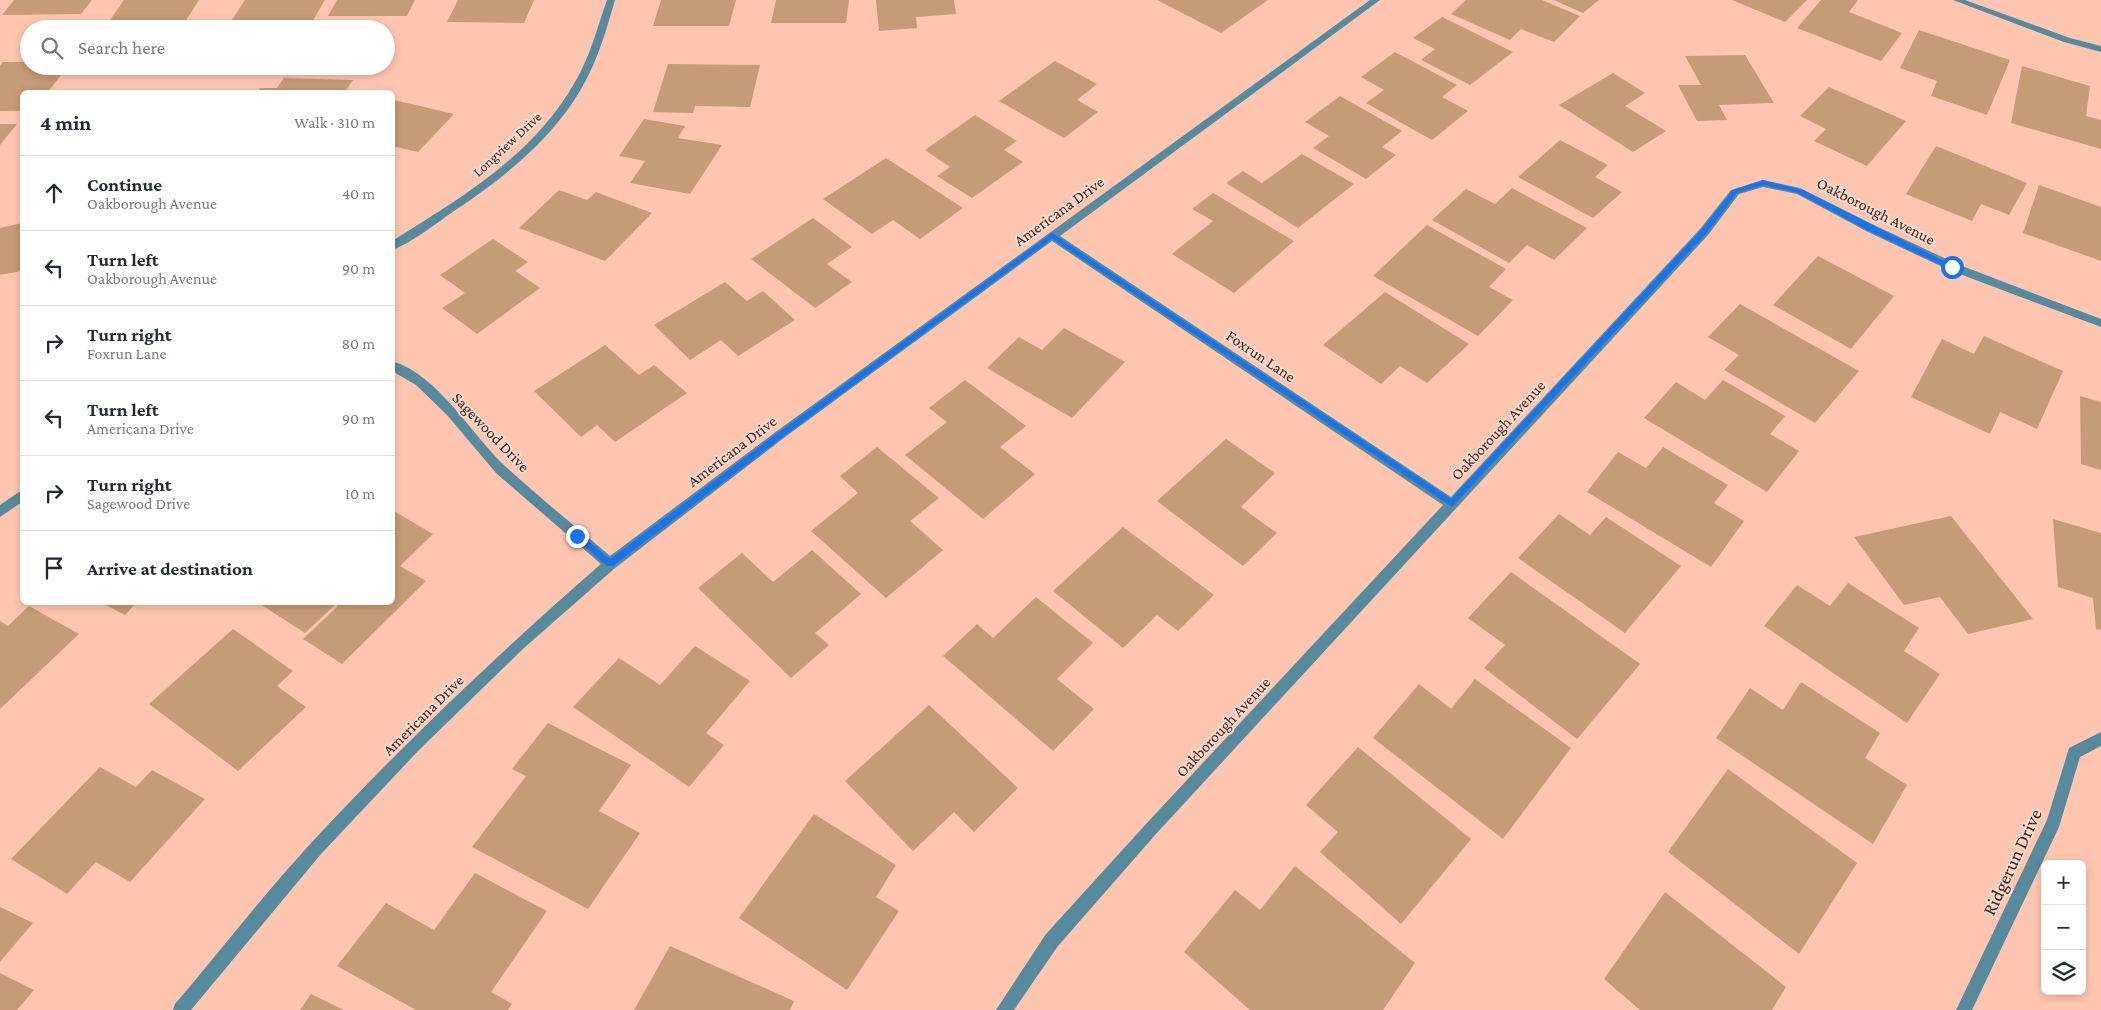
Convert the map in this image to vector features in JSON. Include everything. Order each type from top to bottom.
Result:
[{"type":"street","name":"Longview Drive","points":[[395,244],[483,188],[529,148],[557,117],[580,83],[611,0]]},
{"type":"street","name":"Americana Drive","points":[[181,1010],[316,849],[414,745],[519,644],[610,564],[781,434],[1376,0]]},
{"type":"street","points":[[1957,0],[2067,40],[2101,49]]},
{"type":"street","name":"Oakborough Avenue","points":[[1004,1010],[1052,940],[1164,815],[1704,232],[1735,192],[1763,183],[1800,191],[1872,229],[1952,267],[2101,323]]},
{"type":"street","name":"Foxrun Lane","points":[[1052,236],[1452,504]]},
{"type":"street","name":"Sagewood Drive","points":[[395,367],[420,382],[451,412],[500,469],[610,564]]},
{"type":"street","points":[[0,512],[20,497]]},
{"type":"street","name":"Ridgerun Drive","points":[[1964,1010],[2054,822],[2074,753],[2101,739]]},
{"type":"building","points":[[14,0],[92,0],[81,14],[2,15]]},
{"type":"building","points":[[124,0],[199,0],[186,20],[110,20]]},
{"type":"building","points":[[245,0],[325,0],[313,20],[232,20]]},
{"type":"building","points":[[337,0],[415,0],[407,16],[328,16]]},
{"type":"building","points":[[458,0],[534,0],[524,23],[447,22]]},
{"type":"building","points":[[661,0],[736,0],[729,26],[653,26]]},
{"type":"building","points":[[776,0],[849,0],[846,23],[771,23]]},
{"type":"building","points":[[876,0],[954,0],[956,14],[916,17],[917,28],[879,31]]},
{"type":"building","points":[[1157,0],[1268,0],[1221,33]]},
{"type":"building","points":[[1466,0],[1542,0],[1580,16],[1554,42],[1521,29],[1510,40],[1451,14]]},
{"type":"building","points":[[1554,0],[1599,0],[1583,13]]},
{"type":"building","points":[[1732,0],[1807,0],[1785,22]]},
{"type":"building","points":[[1821,0],[1858,0],[1849,12],[1902,33],[1881,61],[1797,28]]},
{"type":"building","points":[[1442,17],[1513,52],[1470,85],[1421,60],[1435,49],[1413,38]]},
{"type":"building","points":[[1919,30],[2010,60],[1987,115],[1931,96],[1937,81],[1900,68]]},
{"type":"building","points":[[1395,52],[1457,85],[1442,97],[1468,111],[1432,140],[1366,103],[1384,90],[1361,77]]},
{"type":"building","points":[[1745,55],[1774,103],[1719,105],[1727,120],[1697,121],[1678,85],[1701,85],[1685,56]]},
{"type":"building","points":[[1055,61],[1097,84],[1077,100],[1098,112],[1064,138],[999,101]]},
{"type":"building","points":[[3,62],[20,62],[20,75],[61,75],[50,90],[20,90],[20,111],[0,111],[0,66]]},
{"type":"building","points":[[668,64],[760,65],[750,107],[695,106],[693,113],[653,112]]},
{"type":"building","points":[[2022,66],[2090,86],[2086,116],[2101,120],[2101,149],[2011,123]]},
{"type":"building","points":[[1613,73],[1645,93],[1625,106],[1666,131],[1633,152],[1559,105]]},
{"type":"building","points":[[284,78],[353,80],[346,90],[258,90],[260,88],[277,88]]},
{"type":"building","points":[[1829,87],[1906,121],[1867,166],[1814,141],[1826,129],[1800,116]]},
{"type":"building","points":[[1340,96],[1402,131],[1382,147],[1396,155],[1366,179],[1313,148],[1329,136],[1305,122]]},
{"type":"building","points":[[395,100],[454,114],[418,152],[395,147]]},
{"type":"building","points":[[975,115],[1017,141],[1004,150],[1023,162],[972,198],[937,176],[950,167],[925,150]]},
{"type":"building","points":[[644,119],[685,126],[678,138],[722,145],[690,194],[630,183],[645,161],[619,156]]},
{"type":"building","points":[[0,124],[17,124],[0,145]]},
{"type":"building","points":[[1560,140],[1608,165],[1595,177],[1622,192],[1593,218],[1518,177]]},
{"type":"building","points":[[1936,146],[2027,183],[2009,215],[1981,204],[1972,221],[1906,194]]},
{"type":"building","points":[[1302,154],[1354,184],[1298,228],[1226,183],[1243,171],[1262,183]]},
{"type":"building","points":[[886,158],[963,208],[920,239],[893,220],[872,234],[823,199]]},
{"type":"building","points":[[2039,185],[2101,207],[2101,261],[2023,233]]},
{"type":"building","points":[[1512,188],[1587,228],[1554,260],[1527,245],[1509,263],[1432,220],[1466,189],[1495,204]]},
{"type":"building","points":[[559,190],[587,200],[596,192],[652,213],[605,261],[519,228]]},
{"type":"building","points":[[1213,193],[1294,241],[1234,293],[1172,254],[1213,221],[1192,209]]},
{"type":"building","points":[[813,218],[852,247],[827,264],[852,282],[815,308],[751,259]]},
{"type":"building","points":[[20,223],[20,271],[0,275],[0,228]]},
{"type":"building","points":[[1427,225],[1506,269],[1489,287],[1513,300],[1478,336],[1373,276]]},
{"type":"building","points":[[493,239],[528,262],[515,271],[540,288],[477,334],[442,308],[465,293],[440,275]]},
{"type":"building","points":[[1818,256],[1894,296],[1851,349],[1773,305]]},
{"type":"building","points":[[725,282],[747,301],[763,291],[795,320],[738,356],[721,340],[690,360],[654,325]]},
{"type":"building","points":[[1385,292],[1469,344],[1427,383],[1400,366],[1381,384],[1323,345]]},
{"type":"building","points":[[1740,304],[1859,371],[1815,423],[1724,370],[1739,355],[1708,337]]},
{"type":"building","points":[[1064,328],[1125,362],[1072,418],[987,368],[1019,337],[1042,350]]},
{"type":"building","points":[[1984,336],[2063,371],[2037,429],[2000,412],[1990,434],[1911,397],[1942,339],[1974,354]]},
{"type":"building","points":[[605,345],[639,375],[654,365],[687,393],[615,442],[597,425],[581,437],[534,391]]},
{"type":"building","points":[[965,380],[1026,426],[1000,447],[1035,474],[983,519],[905,455],[947,422],[929,408]]},
{"type":"building","points":[[1723,380],[1785,416],[1770,434],[1799,451],[1767,492],[1644,418],[1676,382],[1705,400]]},
{"type":"building","points":[[2080,396],[2101,402],[2101,470],[2081,464]]},
{"type":"building","points":[[1226,439],[1275,473],[1241,507],[1277,533],[1243,566],[1157,501]]},
{"type":"building","points":[[877,447],[939,498],[910,521],[943,550],[886,598],[811,531],[858,493],[840,476]]},
{"type":"building","points":[[1663,447],[1728,485],[1714,503],[1744,521],[1711,567],[1587,492],[1618,452],[1646,468]]},
{"type":"building","points":[[395,512],[433,534],[400,566],[426,581],[342,664],[303,639],[338,606],[337,605],[395,605]]},
{"type":"building","points":[[1559,514],[1590,535],[1606,517],[1681,566],[1625,633],[1518,558]]},
{"type":"building","points":[[1951,516],[2033,619],[1968,634],[1940,597],[1904,605],[1854,537]]},
{"type":"building","points":[[2053,519],[2101,533],[2101,630],[2096,629],[2093,598],[2058,587]]},
{"type":"building","points":[[1123,527],[1214,595],[1178,631],[1157,615],[1123,648],[1053,591]]},
{"type":"building","points":[[812,550],[861,594],[815,633],[829,645],[791,678],[698,588],[742,553],[773,582]]},
{"type":"building","points":[[1511,572],[1640,664],[1577,739],[1484,668],[1505,645],[1468,618]]},
{"type":"building","points":[[1848,583],[1919,628],[1904,651],[1940,674],[1907,723],[1764,626],[1797,585],[1830,606]]},
{"type":"building","points":[[1036,597],[1093,643],[1057,679],[1094,709],[1053,751],[943,656],[977,624],[993,638]]},
{"type":"building","points":[[106,605],[134,605],[125,615]]},
{"type":"building","points":[[262,605],[335,605],[305,633]]},
{"type":"building","points":[[29,606],[79,634],[0,709],[0,621],[8,626]]},
{"type":"building","points":[[233,629],[293,671],[277,686],[306,707],[238,771],[149,704]]},
{"type":"building","points":[[695,646],[750,681],[706,733],[724,745],[689,787],[573,707],[619,658],[660,685]]},
{"type":"building","points":[[1475,679],[1571,748],[1503,839],[1373,738],[1419,684],[1451,709]]},
{"type":"building","points":[[1801,682],[1880,733],[1865,758],[1907,785],[1873,844],[1716,738],[1750,688],[1783,710]]},
{"type":"building","points":[[929,705],[1018,788],[974,832],[954,812],[913,851],[845,781]]},
{"type":"building","points":[[548,723],[631,765],[599,811],[640,833],[588,909],[472,847],[526,776],[512,769]]},
{"type":"building","points":[[1358,747],[1471,839],[1401,924],[1320,852],[1338,832],[1306,805]]},
{"type":"building","points":[[100,767],[136,787],[152,770],[205,799],[130,882],[96,862],[67,894],[11,859]]},
{"type":"building","points":[[1728,769],[1857,863],[1799,954],[1668,852]]},
{"type":"building","points":[[814,814],[896,865],[876,897],[899,911],[847,990],[739,918]]},
{"type":"building","points":[[1295,866],[1415,963],[1383,1010],[1250,1010],[1184,952],[1235,890],[1260,910]]},
{"type":"building","points":[[475,873],[547,911],[491,992],[512,1004],[508,1010],[416,1010],[337,966],[386,903],[434,930]]},
{"type":"building","points":[[1665,892],[1786,987],[1772,1010],[1640,1010],[1604,979]]},
{"type":"building","points":[[0,907],[33,923],[0,962]]},
{"type":"building","points":[[670,946],[794,1001],[790,1010],[634,1010]]},
{"type":"building","points":[[0,973],[34,990],[17,1010],[0,1010]]},
{"type":"building","points":[[311,994],[344,1010],[300,1010]]},
{"type":"route","points":[[577,536],[610,564],[781,434],[1052,236],[1452,504],[1704,232],[1735,192],[1763,183],[1800,191],[1872,229],[1952,267]]}]
